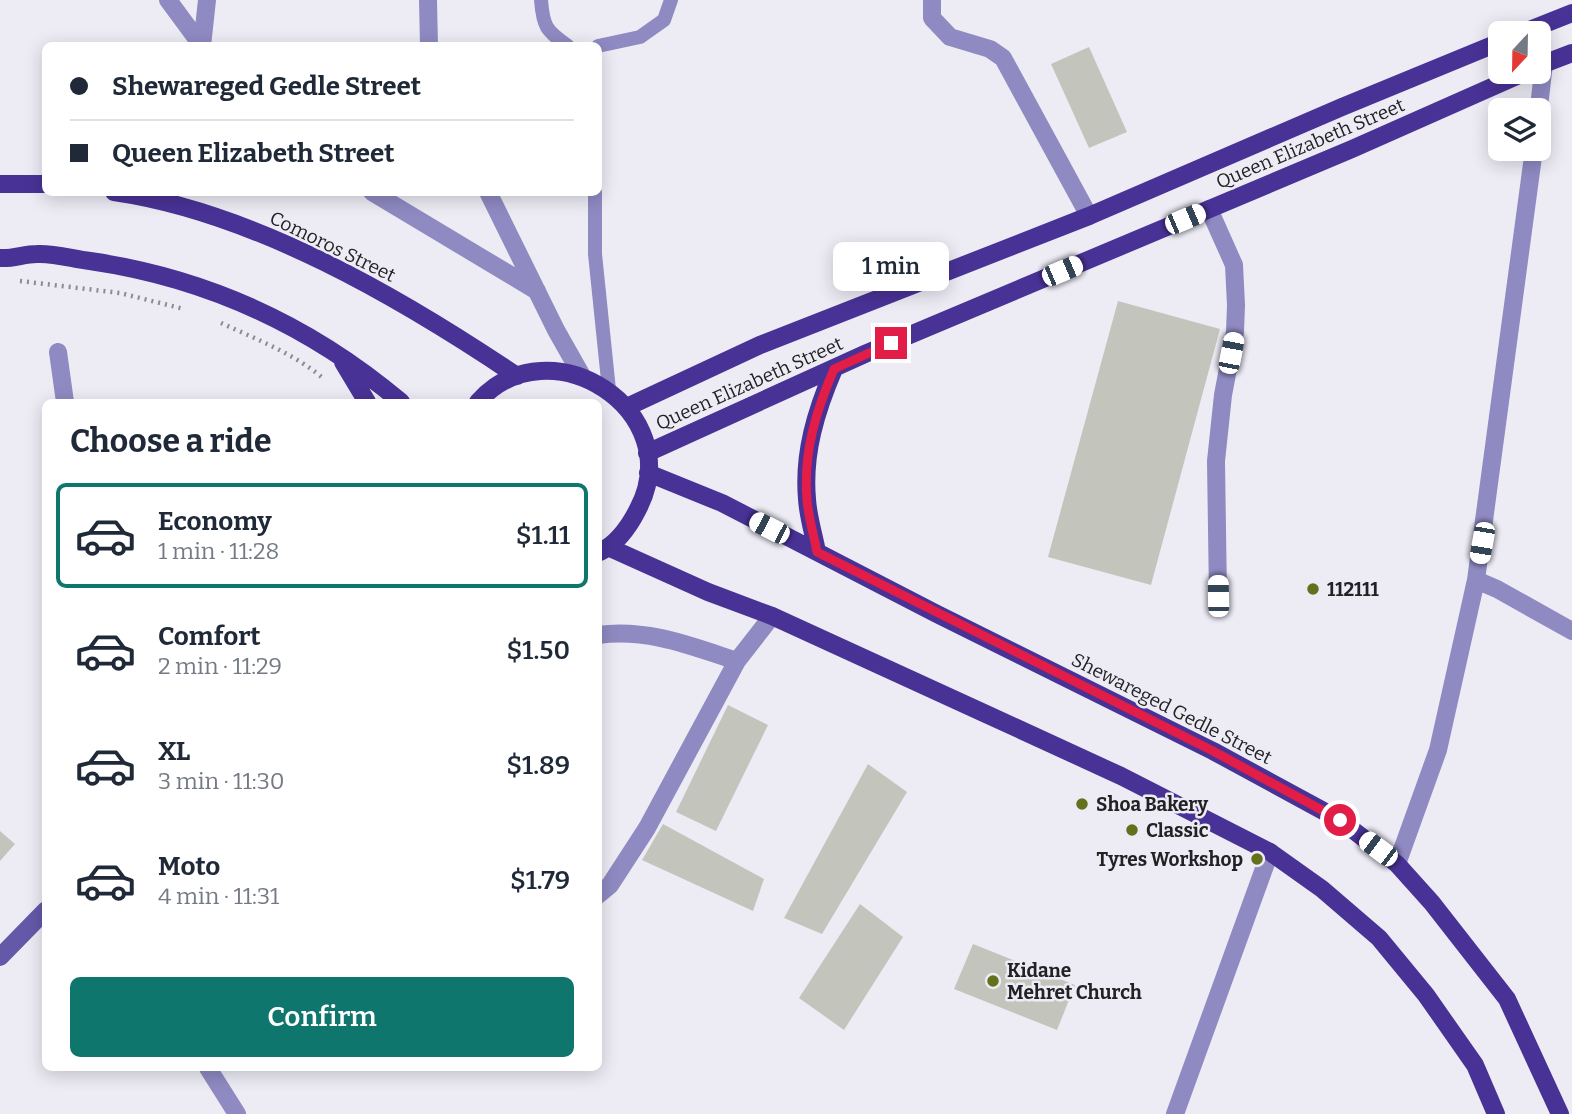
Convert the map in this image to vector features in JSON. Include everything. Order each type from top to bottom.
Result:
[{"type":"main road","points":[[1551,21],[1572,13]]},
{"type":"main road","name":"Queen Elizabeth Street","points":[[627,407],[760,345],[1088,216],[1488,47]]},
{"type":"main road","points":[[1551,61],[1572,53]]},
{"type":"main road","name":"Queen Elizabeth Street","points":[[647,453],[834,369],[1498,84]]},
{"type":"main road","points":[[0,184],[42,184]]},
{"type":"main road","name":"Comoros Street","points":[[139,196],[247,228],[359,280],[439,325],[516,376]]},
{"type":"main road","points":[[4,258],[37,254],[126,266],[209,290],[283,322],[338,353],[397,399]]},
{"type":"main road","points":[[338,353],[365,399]]},
{"type":"main road","points":[[817,552],[807,502],[807,453],[821,399],[834,369]]},
{"type":"main road","points":[[481,399],[516,376],[549,370],[582,376],[609,390],[627,407],[640,429],[647,453],[648,473],[643,501],[629,527],[603,550],[772,615],[1121,776],[1270,852],[1322,889],[1379,938],[1426,995],[1475,1065],[1496,1114]]},
{"type":"main road","name":"Shewareged Gedle Street","points":[[648,473],[722,503],[1213,751],[1340,820],[1397,863],[1507,999],[1560,1114]]},
{"type":"main road","points":[[0,957],[42,914]]},
{"type":"street","points":[[168,0],[199,42]]},
{"type":"street","points":[[202,42],[207,0]]},
{"type":"street","points":[[428,0],[429,42]]},
{"type":"street","points":[[932,0],[932,18],[950,37],[990,49],[1003,58],[1088,216]]},
{"type":"street","points":[[1397,863],[1438,750],[1476,580],[1533,161]]},
{"type":"street","points":[[379,196],[537,291]]},
{"type":"street","points":[[490,196],[582,376]]},
{"type":"street","points":[[1209,209],[1234,265],[1236,304],[1235,332],[1223,395],[1216,461],[1218,596]]},
{"type":"street","points":[[58,352],[65,399]]},
{"type":"street","points":[[1476,580],[1572,631]]},
{"type":"street","points":[[602,892],[610,885],[647,828],[737,661],[772,615]]},
{"type":"street","points":[[602,635],[660,636],[737,661]]},
{"type":"street","points":[[1175,1114],[1270,852]]},
{"type":"street","points":[[210,1071],[237,1114]]},
{"type":"lane","points":[[541,0],[543,21],[550,34],[562,42]]},
{"type":"lane","points":[[602,45],[640,37],[664,20],[671,0]]},
{"type":"lane","points":[[595,196],[595,254],[609,390]]},
{"type":"path","points":[[11,281],[120,293],[187,310]]},
{"type":"path","points":[[213,319],[315,371],[332,385]]},
{"type":"building","points":[[1089,47],[1127,132],[1089,148],[1051,64]]},
{"type":"building","points":[[1118,301],[1220,329],[1151,585],[1048,557]]},
{"type":"building","points":[[728,705],[768,725],[716,831],[676,812]]},
{"type":"building","points":[[868,764],[907,792],[822,934],[784,918]]},
{"type":"building","points":[[663,824],[764,879],[753,911],[642,860]]},
{"type":"building","points":[[0,831],[15,844],[0,861]]},
{"type":"building","points":[[860,904],[903,937],[844,1030],[799,998]]},
{"type":"building","points":[[973,944],[1075,985],[1057,1030],[954,989]]},
{"type":"place","name":"112111","points":[[1313,589]]},
{"type":"place","name":"Shoa Bakery","points":[[1082,804]]},
{"type":"place","name":"Classic","points":[[1132,830]]},
{"type":"place","name":"Tyres Workshop","points":[[1257,859]]},
{"type":"place","name":"Kidane Mehret Church","points":[[993,981]]},
{"type":"route","points":[[891,343],[834,369],[821,399],[807,453],[806,478],[807,502],[817,552],[1213,751],[1340,820]]}]
